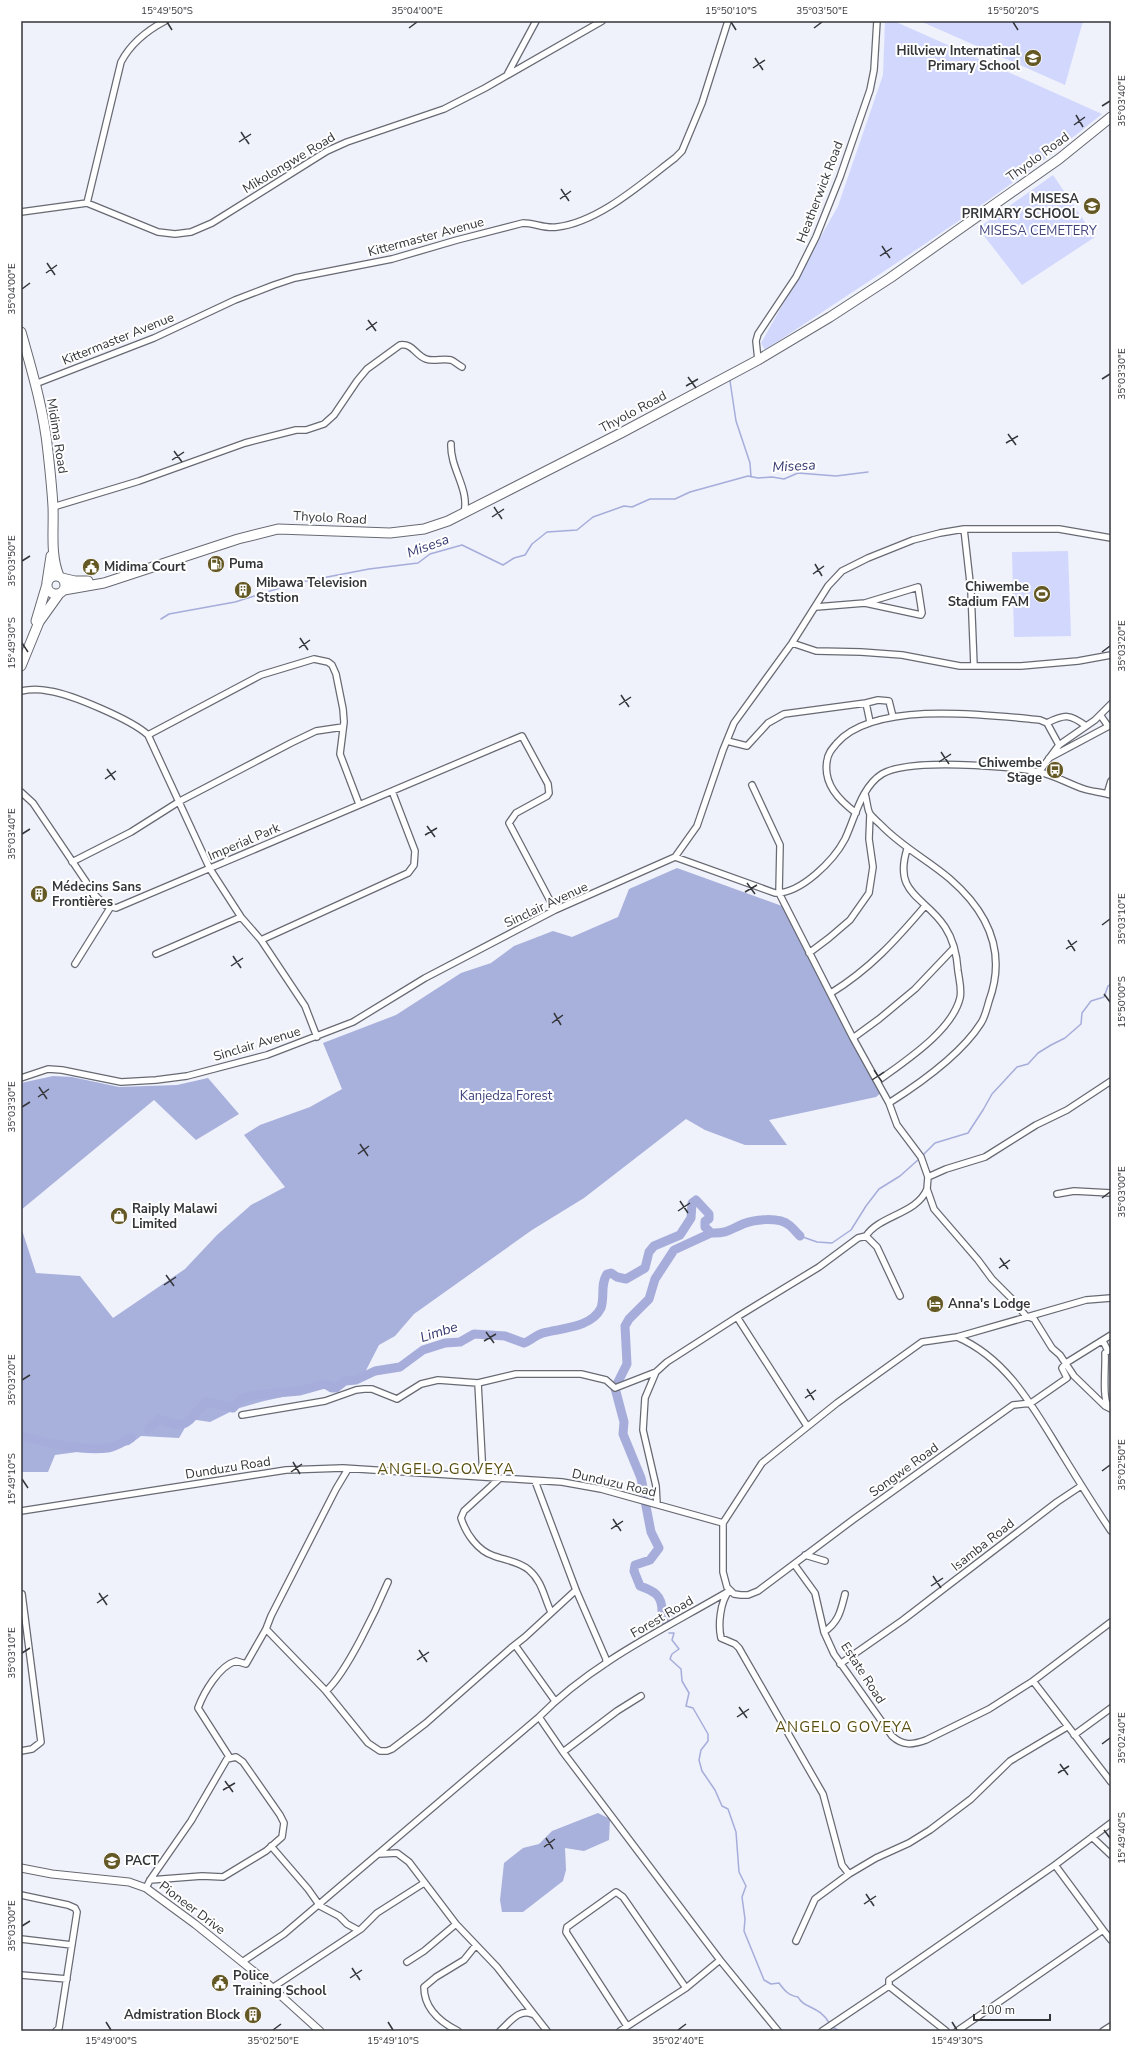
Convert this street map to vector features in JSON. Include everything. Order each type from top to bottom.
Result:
[{"type":"main road","name":"Thyolo Road","points":[[62,592],[110,581],[238,539],[278,529],[303,528],[375,534],[405,532],[439,524],[464,513],[621,433],[758,360],[830,317],[890,278],[1059,159],[1111,117]]},
{"type":"main road","name":"Midima Road","points":[[21,332],[35,384],[48,451],[53,507],[53,547],[56,566],[60,577]]},
{"type":"main road","name":"Midima Road","points":[[21,654],[36,620],[47,583],[53,547]]},
{"type":"main road","points":[[21,666],[39,622],[62,592],[66,584],[60,577],[51,577],[47,583],[49,591],[62,592]]},
{"type":"main road","name":"Thyolo Road","points":[[60,577],[74,581],[110,581]]},
{"type":"street","points":[[87,203],[121,62],[141,36],[165,21]]},
{"type":"street","points":[[507,75],[536,21]]},
{"type":"street","name":"Mikolongwe Road","points":[[21,212],[87,203],[158,232],[175,234],[191,232],[212,223],[286,176],[340,145],[444,109],[602,21]]},
{"type":"street","name":"Kittermaster Avenue","points":[[35,384],[132,347],[235,300],[295,278],[392,259],[523,223],[533,223],[552,228],[585,219],[625,196],[682,151],[702,103],[728,21]]},
{"type":"street","name":"Heatherwick Road","points":[[758,360],[756,341],[758,334],[796,277],[816,237],[840,177],[870,90],[874,70],[877,21]]},
{"type":"street","points":[[53,507],[139,481],[245,443],[296,430],[306,430],[324,424],[334,416],[357,381],[367,369],[400,345],[406,344],[411,346],[422,357],[428,360],[450,360],[462,367]]},
{"type":"street","points":[[451,444],[452,457],[466,496],[464,513]]},
{"type":"street","points":[[964,529],[971,591],[974,666]]},
{"type":"street","points":[[1111,538],[1059,530],[964,529],[913,540],[858,562],[836,576],[792,643],[734,723],[697,826],[675,857],[779,893],[800,885],[826,864],[845,839],[865,794],[874,781],[881,775],[904,767],[939,765],[1039,772],[1084,789],[1109,795],[1111,781]]},
{"type":"street","points":[[816,606],[865,603],[918,587],[922,614],[865,603]]},
{"type":"street","points":[[792,643],[816,651],[895,654],[953,666],[1021,666],[1078,661],[1111,655]]},
{"type":"street","points":[[148,735],[261,675],[314,659],[321,659],[328,662],[334,668],[344,709],[340,754],[359,804]]},
{"type":"street","points":[[21,691],[42,690],[65,695],[128,721],[148,735],[180,801],[210,869],[240,917],[260,940],[305,1006],[317,1037]]},
{"type":"street","points":[[727,741],[747,746],[768,723],[784,714],[878,700],[889,701],[893,716]]},
{"type":"street","points":[[866,702],[870,722]]},
{"type":"street","points":[[1039,772],[1058,745],[1101,716],[1111,704]]},
{"type":"street","points":[[856,813],[843,803],[833,790],[828,781],[826,768],[829,753],[841,739],[870,722],[893,716],[978,714],[1047,722],[1065,716],[1076,719],[1086,726]]},
{"type":"street","points":[[1048,758],[1110,726],[1101,716]]},
{"type":"street","points":[[1047,722],[1058,745]]},
{"type":"street","points":[[72,862],[131,832],[180,801],[316,731],[343,727]]},
{"type":"street","name":"Imperial Park","points":[[110,908],[116,908],[210,869],[359,804],[522,736],[548,784],[549,792],[547,796],[516,813],[509,824],[555,910]]},
{"type":"street","points":[[242,1415],[325,1401],[356,1390],[372,1389],[397,1399],[421,1384],[438,1380],[478,1383],[516,1374],[581,1374],[606,1380],[616,1388],[656,1372],[667,1362],[819,1267],[858,1238],[866,1236],[869,1232],[892,1217],[917,1203],[926,1190],[928,1177],[921,1157],[897,1125],[889,1102],[853,1038],[779,893],[780,845],[752,785]]},
{"type":"street","points":[[260,940],[408,873],[414,865],[415,851],[392,791]]},
{"type":"street","points":[[21,793],[33,803],[95,895],[110,908],[75,964]]},
{"type":"street","points":[[809,952],[832,936],[850,920],[869,893],[873,867],[868,838],[870,814],[865,794]]},
{"type":"street","points":[[870,814],[907,849],[949,878],[976,906],[994,942],[996,960],[996,976],[984,1018],[975,1032],[930,1075],[889,1102]]},
{"type":"street","points":[[878,1081],[941,1031],[952,1018],[960,993],[954,948],[945,927],[911,893],[907,885],[902,865],[907,849]]},
{"type":"street","name":"Sinclair Avenue","points":[[21,1078],[48,1069],[62,1070],[121,1082],[179,1077],[267,1055],[317,1037],[352,1022],[425,978],[555,910],[675,857]]},
{"type":"street","points":[[831,994],[854,979],[881,956],[925,906]]},
{"type":"street","points":[[156,954],[240,917]]},
{"type":"street","points":[[853,1038],[884,1016],[915,989],[954,948]]},
{"type":"street","points":[[928,1177],[946,1169],[985,1157],[1036,1125],[1067,1110],[1111,1081]]},
{"type":"street","points":[[926,1190],[934,1209],[978,1260],[992,1279],[1026,1316],[1034,1319],[1052,1348],[1060,1355],[1074,1376],[1105,1406],[1111,1409]]},
{"type":"street","points":[[1056,1194],[1074,1192],[1111,1193]]},
{"type":"street","points":[[866,1236],[876,1247],[900,1296]]},
{"type":"street","points":[[849,1874],[842,1865],[823,1794],[739,1648],[735,1644],[721,1638],[722,1608],[729,1591],[723,1572],[723,1523],[762,1463],[807,1426],[884,1368],[922,1342],[957,1337],[1086,1300],[1111,1298]]},
{"type":"street","points":[[737,1317],[807,1426]]},
{"type":"street","points":[[1031,1403],[1067,1378],[1062,1368],[1066,1363],[1111,1336]]},
{"type":"street","points":[[957,1337],[984,1351],[998,1364],[1031,1403],[1081,1486],[1111,1531]]},
{"type":"street","points":[[1103,1341],[1108,1351],[1105,1352],[1106,1383],[1104,1394],[1105,1402],[1111,1409]]},
{"type":"street","points":[[656,1372],[645,1398],[643,1430],[656,1486],[657,1504]]},
{"type":"street","points":[[478,1383],[483,1477]]},
{"type":"street","name":"Songwe Road","points":[[729,1591],[741,1595],[758,1591],[805,1555],[1013,1405],[1031,1403]]},
{"type":"street","points":[[230,1758],[198,1708],[202,1695],[225,1667],[236,1661],[246,1664],[266,1629],[295,1568],[348,1469]]},
{"type":"street","name":"Dunduzu Road","points":[[21,1512],[286,1470],[348,1469],[562,1482],[601,1489],[723,1523]]},
{"type":"street","points":[[499,1479],[464,1511],[461,1518],[463,1525],[480,1548],[492,1556],[514,1562],[528,1569],[540,1581],[543,1595],[551,1612]]},
{"type":"street","points":[[536,1481],[576,1590],[606,1658],[606,1663]]},
{"type":"street","name":"Isamba Road","points":[[840,1664],[903,1620],[1081,1486]]},
{"type":"street","points":[[805,1555],[825,1561]]},
{"type":"street","name":"Estate Road","points":[[794,1564],[806,1578],[815,1593],[824,1632],[840,1664],[892,1736],[904,1744],[915,1744],[926,1740],[989,1709],[1033,1681]]},
{"type":"street","points":[[326,1691],[333,1685],[349,1658],[388,1582]]},
{"type":"street","points":[[266,1629],[326,1691],[368,1743],[387,1752],[426,1723],[576,1590]]},
{"type":"street","name":"Forest Road","points":[[242,1962],[284,1934],[539,1717],[555,1701],[606,1663],[729,1591]]},
{"type":"street","points":[[21,1751],[32,1749],[42,1742],[22,1594]]},
{"type":"street","points":[[824,1632],[838,1620],[845,1594]]},
{"type":"street","points":[[1111,1622],[1033,1681],[1111,1782]]},
{"type":"street","points":[[515,1645],[555,1701]]},
{"type":"street","points":[[563,1752],[617,1711],[641,1696]]},
{"type":"street","points":[[1074,1735],[1111,1708]]},
{"type":"street","points":[[539,1717],[563,1752],[720,1960],[778,2031]]},
{"type":"street","points":[[796,1940],[815,1899],[849,1874],[876,1858],[909,1843],[930,1830],[970,1799],[1010,1761],[1068,1727]]},
{"type":"street","points":[[146,1888],[150,1880],[191,1821],[230,1758],[236,1757],[243,1762],[284,1823],[282,1837],[271,1846],[223,1877],[202,1876],[150,1880]]},
{"type":"street","points":[[889,1986],[889,1980],[1055,1865],[1111,1823]]},
{"type":"street","points":[[1092,1837],[1111,1855]]},
{"type":"street","points":[[271,1846],[320,1906],[340,1916],[348,1924],[358,1930]]},
{"type":"street","points":[[378,1854],[397,1853],[404,1857],[456,1924],[497,1967],[532,2014],[547,2031]]},
{"type":"street","points":[[1055,1865],[1111,1940]]},
{"type":"street","name":"Pioneer Drive","points":[[21,1868],[52,1874],[129,1882],[146,1888],[195,1924],[242,1962],[320,2031]]},
{"type":"street","points":[[272,1988],[358,1930],[377,1913],[424,1883]]},
{"type":"street","points":[[627,2026],[566,1932],[567,1927],[616,1892],[623,1897],[686,1988]]},
{"type":"street","points":[[21,1895],[68,1905],[77,1909],[58,2030]]},
{"type":"street","points":[[407,1962],[424,1951],[456,1924]]},
{"type":"street","points":[[957,2031],[1103,1930]]},
{"type":"street","points":[[21,1939],[72,1945]]},
{"type":"street","points":[[458,2031],[438,2019],[428,2005],[424,1987],[437,1976],[464,1960],[476,1945]]},
{"type":"street","points":[[620,2031],[686,1988],[720,1960]]},
{"type":"street","points":[[21,1975],[66,1979]]},
{"type":"street","points":[[824,2030],[889,1986]]},
{"type":"street","points":[[889,1986],[946,2031]]},
{"type":"street","points":[[500,2031],[519,2014],[526,2012],[532,2014]]},
{"type":"street","points":[[1103,2031],[1111,2026]]},
{"type":"green space","points":[[885,21],[894,21],[1102,114],[1021,177],[979,207],[765,350],[761,343],[838,206],[883,75]]},
{"type":"green space","name":"Hillview Internatinal Primary School","points":[[920,21],[1083,21],[1065,85]]},
{"type":"green space","name":"MISESA CEMETERY","points":[[1053,175],[1095,237],[1022,285],[978,228]]},
{"type":"green space","name":"Chiwembe Stadium FAM","points":[[1068,551],[1071,636],[1014,637],[1012,552]]},
{"type":"green space","name":"Kanjedza Forest","points":[[677,868],[782,906],[882,1092],[876,1097],[769,1120],[787,1145],[745,1145],[705,1130],[686,1119],[584,1198],[532,1230],[414,1314],[395,1336],[379,1345],[361,1380],[264,1401],[236,1409],[210,1422],[190,1419],[179,1438],[141,1436],[129,1445],[55,1455],[48,1472],[21,1472],[21,1227],[36,1273],[80,1276],[113,1318],[185,1269],[217,1235],[251,1205],[285,1187],[244,1135],[260,1125],[310,1107],[342,1089],[323,1043],[396,1015],[461,973],[491,963],[514,946],[553,931],[572,937],[618,917],[629,889]]},
{"type":"green space","points":[[53,1076],[72,1077],[119,1087],[177,1085],[208,1078],[239,1114],[196,1140],[154,1100],[21,1210],[21,1083]]},
{"type":"green space","points":[[598,1813],[610,1819],[609,1840],[584,1851],[565,1848],[566,1870],[563,1881],[523,1912],[502,1912],[500,1900],[504,1863],[523,1848],[539,1844],[552,1831]]},
{"type":"waterway","points":[[730,381],[736,421],[750,463],[751,477]]},
{"type":"waterway","name":"Misesa","points":[[161,619],[169,614],[235,602],[296,583],[369,569],[418,563],[430,554],[462,545],[503,565],[514,558],[525,555],[532,544],[547,532],[577,530],[593,517],[624,506],[632,507],[650,499],[675,499],[690,492],[748,476],[784,479],[798,473],[836,476],[868,472]]},
{"type":"waterway","points":[[922,1156],[935,1143],[968,1133],[992,1094],[1017,1067],[1028,1064],[1038,1053],[1065,1038],[1081,1024],[1082,1013],[1091,1001],[1104,997],[1108,986],[1111,984]]},
{"type":"waterway","points":[[800,1236],[817,1242],[832,1243],[851,1230],[879,1189],[900,1176],[919,1159]]},
{"type":"waterway","name":"Limbe","points":[[148,1429],[159,1419],[169,1423],[182,1424],[190,1419],[206,1402],[233,1408],[242,1398],[254,1395],[300,1391],[325,1384],[332,1388],[336,1388],[345,1381],[356,1380],[375,1371],[400,1367],[423,1350],[445,1343],[460,1342],[474,1334],[505,1336],[524,1343],[543,1333],[583,1323],[590,1320],[601,1308],[603,1286],[607,1274],[611,1273],[617,1277],[626,1279],[645,1268],[649,1252],[654,1246],[680,1235],[691,1218],[692,1203],[696,1200],[709,1214],[709,1219],[705,1221],[705,1227],[711,1233],[725,1232],[748,1222],[773,1220],[785,1222],[800,1236]]},
{"type":"waterway","points":[[644,1492],[641,1478],[623,1434],[624,1422],[615,1388],[627,1364],[625,1326],[629,1319],[649,1299],[655,1279],[674,1250],[711,1233]]},
{"type":"waterway","points":[[21,1436],[64,1446],[97,1449],[108,1448],[131,1438]]},
{"type":"waterway","points":[[645,1501],[651,1532],[659,1548],[650,1560],[635,1565],[634,1571],[640,1586],[653,1592],[659,1597],[662,1611],[669,1613],[665,1620]]},
{"type":"waterway","points":[[669,1633],[674,1633],[672,1640],[679,1649],[672,1654],[670,1659],[681,1669],[682,1681],[689,1693],[686,1706],[693,1708],[708,1734],[708,1741],[701,1750],[699,1760],[702,1771],[715,1790],[722,1806],[728,1809],[736,1832],[739,1872],[746,1886],[742,1897],[745,1919],[744,1931],[764,1980],[771,1984],[779,1983],[789,1994],[798,1997],[804,2004],[821,2013],[830,2024]]},
{"type":"waterway","points":[[832,2027],[840,2031]]},
{"type":"place","name":"Hillview Internatinal Primary School","points":[[1033,58]]},
{"type":"place","name":"MISESA PRIMARY SCHOOL","points":[[1092,206]]},
{"type":"place","name":"Puma","points":[[216,564]]},
{"type":"place","name":"Midima Court","points":[[91,567]]},
{"type":"place","name":"Mibawa Television Ststion","points":[[243,590]]},
{"type":"place","name":"Chiwembe Stadium FAM","points":[[1042,594]]},
{"type":"place","name":"Chiwembe Stage","points":[[1055,770]]},
{"type":"place","name":"Médecins Sans Frontières","points":[[39,894]]},
{"type":"place","name":"Raiply Malawi Limited","points":[[119,1216]]},
{"type":"place","name":"Anna's Lodge","points":[[935,1304]]},
{"type":"place","name":"PACT","points":[[112,1861]]},
{"type":"place","name":"Police Training School","points":[[220,1983]]},
{"type":"place","name":"Admistration Block","points":[[253,2015]]},
{"type":"district","name":"ANGELO GOVEYA","points":[[446,1469]]},
{"type":"district","name":"ANGELO GOVEYA","points":[[844,1727]]}]
